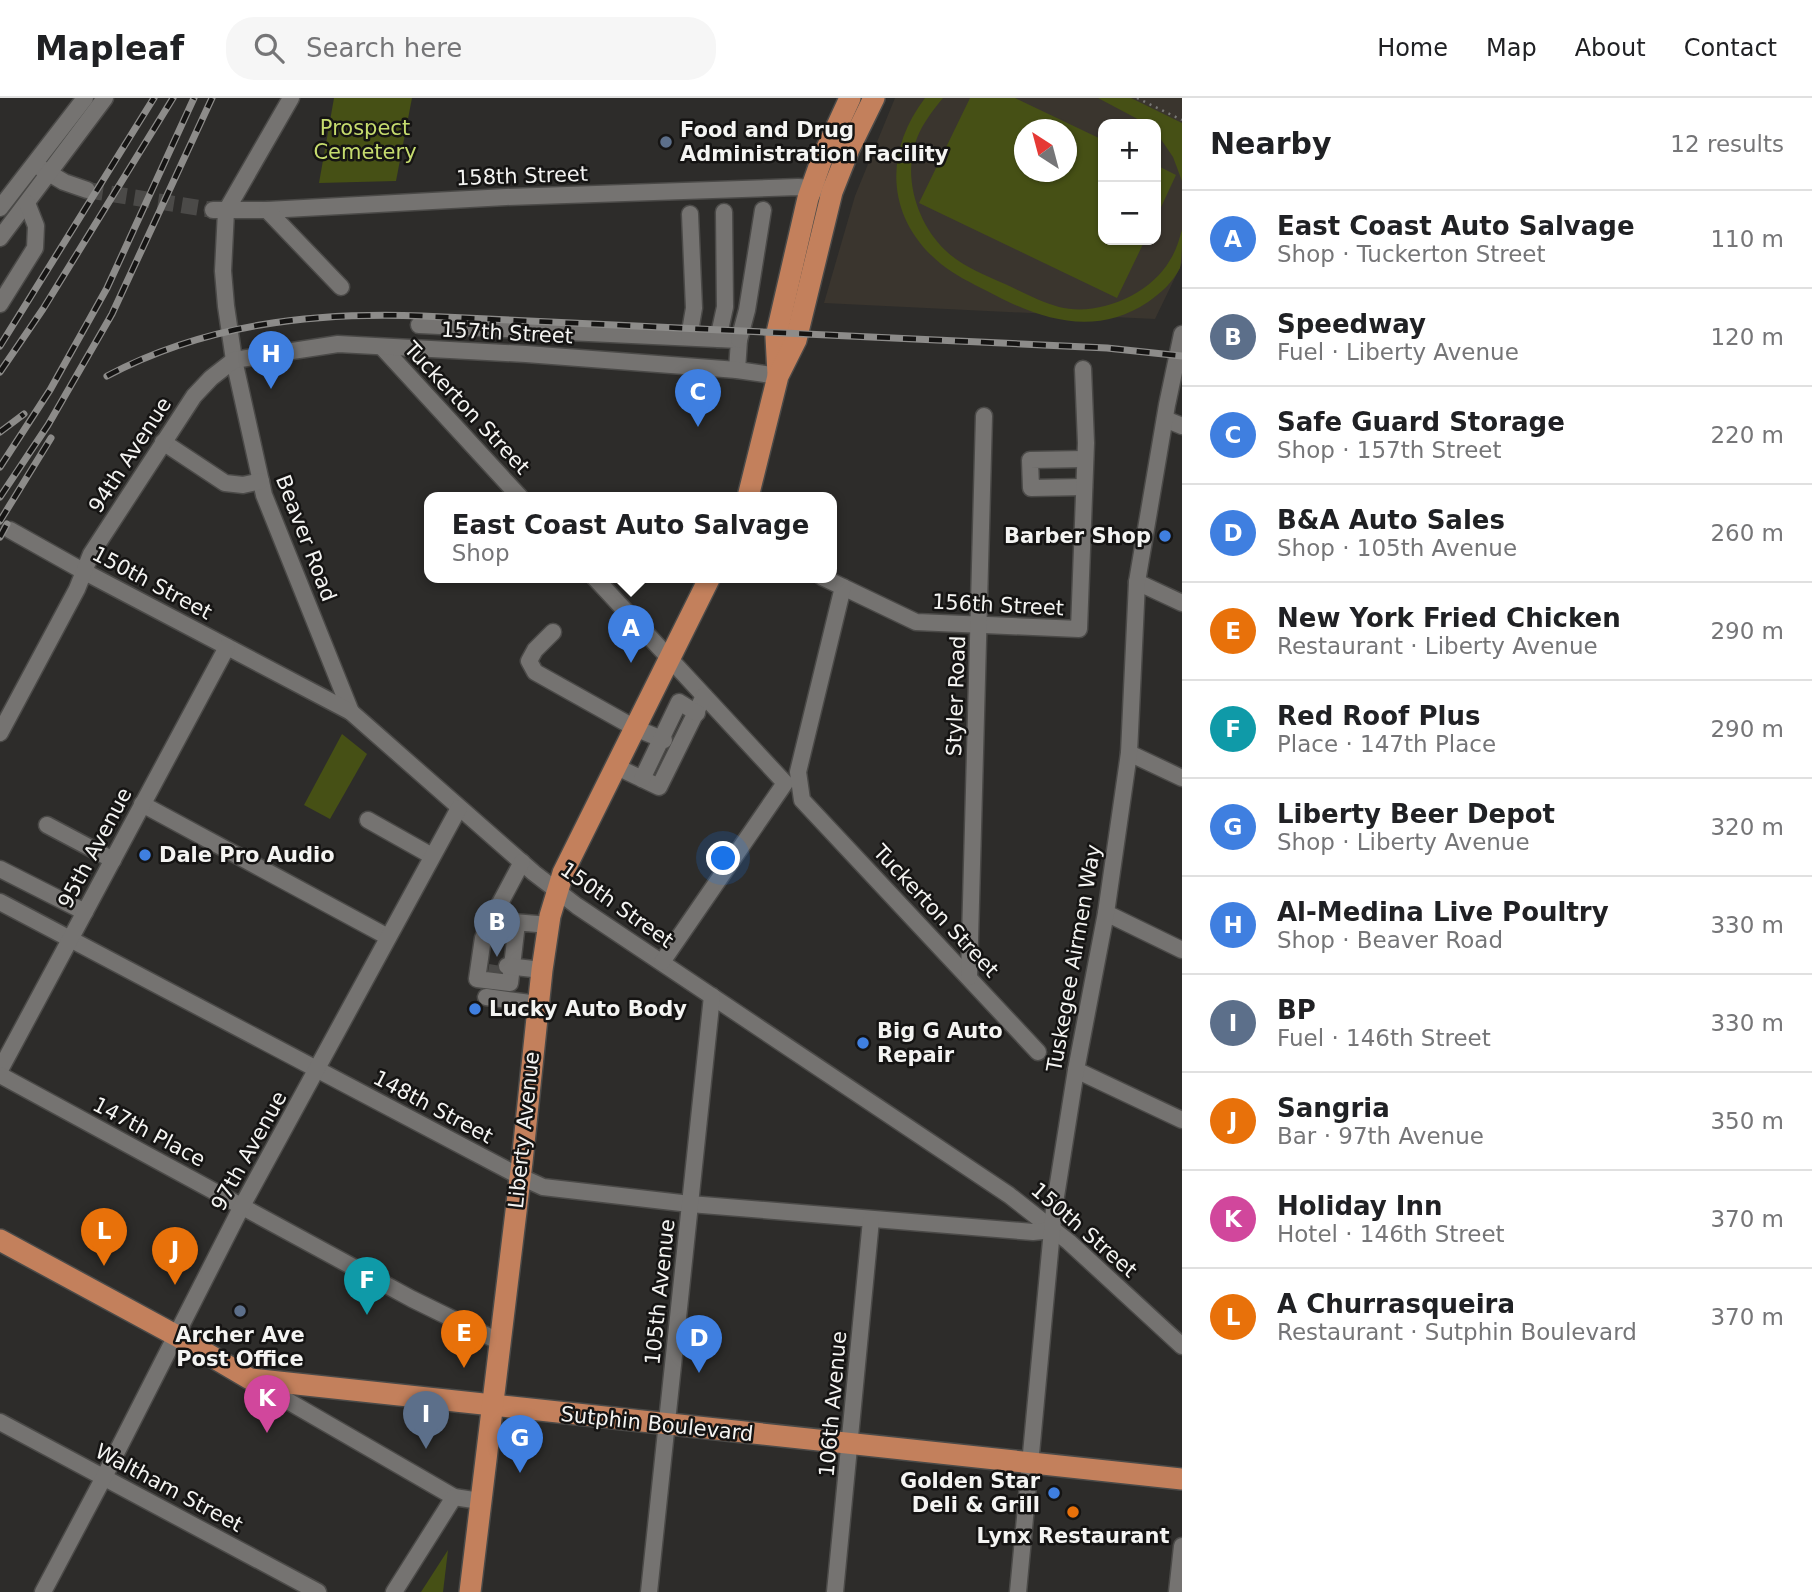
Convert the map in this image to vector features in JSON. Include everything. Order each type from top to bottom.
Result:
[{"type":"main road","points":[[778,376],[776,337],[811,187],[850,98]]},
{"type":"main road","points":[[749,492],[778,376],[796,340],[832,192],[874,98]]},
{"type":"main road","name":"Liberty Avenue","points":[[470,1592],[549,925],[563,873],[707,583]]},
{"type":"main road","name":"Sutphin Boulevard","points":[[0,1240],[177,1336],[250,1379],[1182,1479]]},
{"type":"street","points":[[0,238],[104,98]]},
{"type":"street","name":"Beaver Road","points":[[291,98],[220,210],[223,271],[234,360],[264,495],[351,712]]},
{"type":"street","points":[[0,208],[78,101]]},
{"type":"street","points":[[34,164],[64,182],[87,190]]},
{"type":"street","name":"158th Street","points":[[220,210],[811,187],[832,192]]},
{"type":"street","points":[[0,304],[35,248],[36,226],[27,204]]},
{"type":"street","points":[[737,370],[738,340],[747,310],[763,209]]},
{"type":"street","points":[[267,210],[341,287]]},
{"type":"street","points":[[718,339],[725,307],[724,212]]},
{"type":"street","points":[[689,338],[694,308],[690,214]]},
{"type":"street","points":[[419,325],[738,340]]},
{"type":"street","name":"Tuskegee Airmen Way","points":[[1018,1592],[1054,1209],[1105,913],[1129,753],[1138,582],[1182,334]]},
{"type":"street","name":"157th Street","points":[[234,360],[338,344],[526,354],[737,370],[778,376]]},
{"type":"street","name":"Tuckerton Street","points":[[383,348],[515,492]]},
{"type":"street","name":"94th Avenue","points":[[0,733],[77,589],[91,554],[194,396],[234,360]]},
{"type":"street","points":[[1083,369],[1085,460],[1084,487],[1031,488],[1030,460],[1085,460]]},
{"type":"street","name":"Styler Road","points":[[969,977],[984,416]]},
{"type":"street","points":[[1165,419],[1182,426]]},
{"type":"street","points":[[163,442],[225,483],[243,485],[261,481]]},
{"type":"street","name":"156th Street","points":[[842,587],[916,622],[1079,629],[1084,487]]},
{"type":"street","name":"150th Street","points":[[10,530],[351,712],[522,862],[577,906],[1009,1195],[1069,1242],[1182,1346]]},
{"type":"street","points":[[1138,582],[1182,603]]},
{"type":"street","points":[[599,583],[785,783],[662,962]]},
{"type":"street","points":[[834,583],[842,587]]},
{"type":"street","name":"Tuckerton Street","points":[[842,587],[798,772],[802,800],[1038,1052]]},
{"type":"street","points":[[553,632],[535,650],[530,661],[535,672],[662,758]]},
{"type":"street","name":"95th Avenue","points":[[0,1070],[228,647]]},
{"type":"street","points":[[615,766],[659,787],[662,758],[679,723],[697,713],[704,696]]},
{"type":"street","points":[[645,708],[679,723]]},
{"type":"street","points":[[631,736],[670,743]]},
{"type":"street","points":[[1129,753],[1182,778]]},
{"type":"street","points":[[142,804],[388,937]]},
{"type":"street","name":"97th Avenue","points":[[43,1592],[242,1206],[459,807]]},
{"type":"street","points":[[368,820],[432,856]]},
{"type":"street","points":[[47,825],[113,860]]},
{"type":"street","points":[[522,862],[489,933],[484,967],[477,979],[542,970]]},
{"type":"street","points":[[0,869],[85,912]]},
{"type":"street","name":"148th Street","points":[[0,902],[519,1177],[543,1187],[690,1204],[871,1220],[1053,1230]]},
{"type":"street","points":[[1105,913],[1182,950]]},
{"type":"street","points":[[489,933],[513,936],[549,925]]},
{"type":"street","points":[[513,936],[508,973],[494,998],[538,1004]]},
{"type":"street","name":"105th Avenue","points":[[649,1592],[712,996]]},
{"type":"street","points":[[1076,1070],[1182,1120]]},
{"type":"street","name":"147th Place","points":[[0,1075],[412,1299],[500,1342]]},
{"type":"street","name":"106th Avenue","points":[[835,1592],[871,1220]]},
{"type":"street","points":[[250,1379],[454,1497],[480,1501]]},
{"type":"street","name":"Waltham Street","points":[[0,1422],[318,1592]]},
{"type":"street","points":[[394,1592],[454,1497]]},
{"type":"street","points":[[1177,1592],[1182,1546]]},
{"type":"path","points":[[1137,98],[1182,120]]},
{"type":"shaded area","points":[[895,98],[1182,98],[1182,263],[1155,319],[824,303],[855,196]]},
{"type":"green space","name":"Prospect Cemetery","points":[[334,98],[412,98],[396,181],[319,183]]},
{"type":"green space","points":[[925,98],[943,98],[917,138],[911,168],[915,198],[935,239],[958,261],[1045,302],[1059,307],[1090,309],[1122,300],[1150,284],[1172,257],[1182,230],[1180,268],[1174,278],[1153,299],[1128,313],[1087,322],[1067,321],[1026,310],[946,268],[923,246],[909,227],[897,185],[897,163],[902,141],[911,119]]},
{"type":"green space","points":[[970,98],[1015,98],[1059,119],[1014,119],[1014,182],[1077,182],[1077,128],[1098,138],[1098,245],[1143,245],[1117,298],[919,203]]},
{"type":"green space","points":[[1098,98],[1131,98],[1182,123],[1182,181],[1173,157],[1161,139],[1161,119],[1138,119]]},
{"type":"green space","points":[[1161,168],[1176,175],[1161,207]]},
{"type":"green space","points":[[342,734],[367,754],[330,819],[304,805]]},
{"type":"green space","points":[[448,1550],[443,1592],[421,1592]]},
{"type":"tunnel","points":[[87,190],[213,210]]},
{"type":"tunnel","points":[[493,931],[511,933]]},
{"type":"tunnel","points":[[488,972],[506,975]]},
{"type":"railway","points":[[0,346],[154,98]]},
{"type":"railway","points":[[0,372],[43,309],[173,98]]},
{"type":"railway","points":[[0,467],[50,390],[107,288],[194,98]]},
{"type":"railway","points":[[0,497],[48,425],[112,314],[212,98]]},
{"type":"railway","points":[[107,376],[144,358],[221,333],[300,320],[381,315],[1107,348],[1182,356]]},
{"type":"railway","points":[[0,432],[24,414]]},
{"type":"railway","points":[[0,521],[51,438]]},
{"type":"railway","points":[[0,537],[7,524]]},
{"type":"place","name":"Food and Drug Administration Facility","points":[[666,142]]},
{"type":"place","name":"Al-Medina Live Poultry","points":[[271,389]]},
{"type":"place","name":"Safe Guard Storage","points":[[698,427]]},
{"type":"place","name":"Barber Shop","points":[[1165,536]]},
{"type":"place","name":"East Coast Auto Salvage","points":[[631,663]]},
{"type":"place","name":"Dale Pro Audio","points":[[145,855]]},
{"type":"place","name":"Speedway","points":[[497,957]]},
{"type":"place","name":"Lucky Auto Body","points":[[475,1009]]},
{"type":"place","name":"Big G Auto Repair","points":[[863,1043]]},
{"type":"place","name":"A Churrasqueira","points":[[104,1266]]},
{"type":"place","name":"Sangria","points":[[175,1285]]},
{"type":"place","name":"Archer Ave Post Office","points":[[240,1311]]},
{"type":"place","name":"Red Roof Plus","points":[[367,1315]]},
{"type":"place","name":"New York Fried Chicken","points":[[464,1368]]},
{"type":"place","name":"B&A Auto Sales","points":[[699,1373]]},
{"type":"place","name":"Holiday Inn","points":[[267,1433]]},
{"type":"place","name":"BP","points":[[426,1449]]},
{"type":"place","name":"Liberty Beer Depot","points":[[520,1473]]},
{"type":"place","name":"Golden Star Deli & Grill","points":[[1054,1493]]},
{"type":"place","name":"Lynx Restaurant","points":[[1073,1512]]}]
